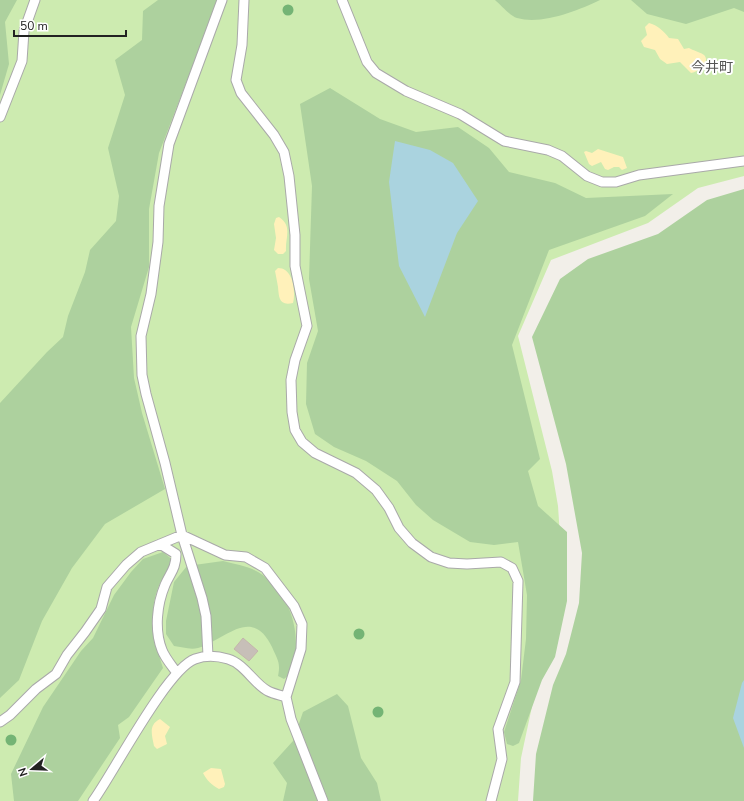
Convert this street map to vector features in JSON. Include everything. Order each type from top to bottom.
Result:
[{"type":"lane","points":[[0,117],[22,61],[24,31],[35,0]]},
{"type":"lane","points":[[208,656],[206,616],[202,598],[182,535],[143,381],[141,336],[151,294],[158,242],[159,206],[169,144],[222,0]]},
{"type":"lane","points":[[244,0],[242,45],[236,80],[241,93],[274,135],[284,152],[289,176],[295,235],[295,266],[307,326],[295,360],[291,380],[292,412],[295,430],[302,442],[315,453],[356,473],[376,490],[389,508],[399,528],[412,543],[431,557],[449,563],[467,564],[501,562],[512,568],[518,581],[515,682],[498,729],[502,759],[491,801]]},
{"type":"lane","points":[[342,0],[367,62],[376,73],[406,91],[460,114],[504,141],[541,148],[562,156],[587,176],[602,182],[616,182],[639,174],[744,161]]},
{"type":"lane","points":[[0,722],[10,716],[36,688],[56,674],[67,655],[101,609],[107,587],[126,565],[141,552],[182,535],[225,555],[246,557],[265,568],[294,606],[302,624],[301,649],[286,697],[291,719],[323,801]]},
{"type":"lane","points":[[160,544],[176,554],[176,565],[165,584],[160,600],[157,618],[162,650],[177,673]]},
{"type":"lane","points":[[93,801],[158,698],[177,673],[194,659],[208,656],[236,662],[267,691],[286,697]]},
{"type":"green space","points":[[0,0],[744,0],[744,176],[698,188],[648,223],[551,260],[518,336],[552,471],[558,506],[562,566],[521,758],[518,801],[0,801]]},
{"type":"green space","points":[[0,0],[17,0],[5,22],[9,64],[0,95]]},
{"type":"green space","points":[[158,0],[218,0],[159,153],[149,209],[149,267],[131,327],[134,378],[142,413],[165,489],[105,524],[72,568],[42,621],[19,680],[0,698],[0,403],[47,352],[63,337],[68,316],[85,272],[90,250],[116,221],[119,196],[108,148],[125,95],[115,60],[142,40],[143,11]]},
{"type":"green space","points":[[495,0],[600,0],[559,16],[537,20],[527,20],[514,17]]},
{"type":"green space","points":[[631,0],[744,0],[744,12],[734,8],[686,24],[647,14]]},
{"type":"green space","points":[[330,88],[380,119],[416,132],[458,127],[489,148],[509,172],[555,183],[586,198],[673,194],[645,216],[549,250],[512,345],[540,459],[528,471],[538,506],[567,532],[567,601],[555,657],[542,680],[519,743],[513,746],[507,744],[504,732],[521,680],[526,639],[527,595],[518,542],[494,545],[470,542],[433,520],[416,505],[397,481],[366,461],[334,447],[315,434],[306,404],[307,363],[318,331],[309,279],[312,186],[300,104]]},
{"type":"green space","points":[[744,189],[744,801],[533,801],[536,754],[553,685],[566,654],[579,603],[582,553],[566,464],[532,337],[560,279],[588,259],[658,234],[707,200]]},
{"type":"green space","points":[[163,552],[174,561],[159,585],[153,608],[155,639],[163,668],[129,717],[118,725],[120,738],[78,801],[14,801],[11,774],[43,707],[81,651],[93,638],[114,595],[131,572],[143,559]]},
{"type":"green space","points":[[223,561],[258,572],[275,587],[288,605],[292,615],[296,637],[296,648],[295,658],[289,675],[284,679],[278,676],[279,664],[272,647],[264,635],[256,628],[247,627],[238,629],[195,649],[174,646],[166,634],[166,621],[174,582],[187,566]]},
{"type":"green space","points":[[337,694],[348,706],[361,758],[377,783],[381,801],[283,801],[287,783],[273,763],[293,741],[303,712]]},
{"type":"sand","points":[[649,23],[655,25],[669,38],[678,39],[684,49],[689,48],[704,55],[706,58],[705,64],[697,71],[691,73],[680,62],[667,64],[660,59],[655,50],[644,47],[641,41],[647,35],[645,27]]},
{"type":"sand","points":[[598,149],[623,157],[627,168],[622,170],[619,167],[614,167],[608,170],[605,169],[601,162],[592,166],[589,164],[584,152],[586,151],[592,153]]},
{"type":"sand","points":[[279,217],[286,224],[287,228],[286,251],[283,254],[278,254],[274,250],[276,238],[274,224],[276,218]]},
{"type":"sand","points":[[278,268],[283,269],[290,276],[294,287],[293,303],[288,304],[282,302],[279,298],[275,271]]},
{"type":"sand","points":[[160,719],[170,727],[165,736],[167,744],[157,749],[154,746],[152,738],[152,727],[156,721]]},
{"type":"sand","points":[[211,768],[221,769],[225,784],[224,787],[219,789],[206,778],[203,773]]},
{"type":"water","points":[[395,141],[430,150],[453,163],[478,201],[457,233],[425,317],[399,266],[389,182]]},
{"type":"water","points":[[744,680],[744,748],[733,718]]},
{"type":"building","points":[[243,638],[258,651],[249,661],[234,649]]},
{"type":"district","name":"今井町","points":[[712,67]]}]
